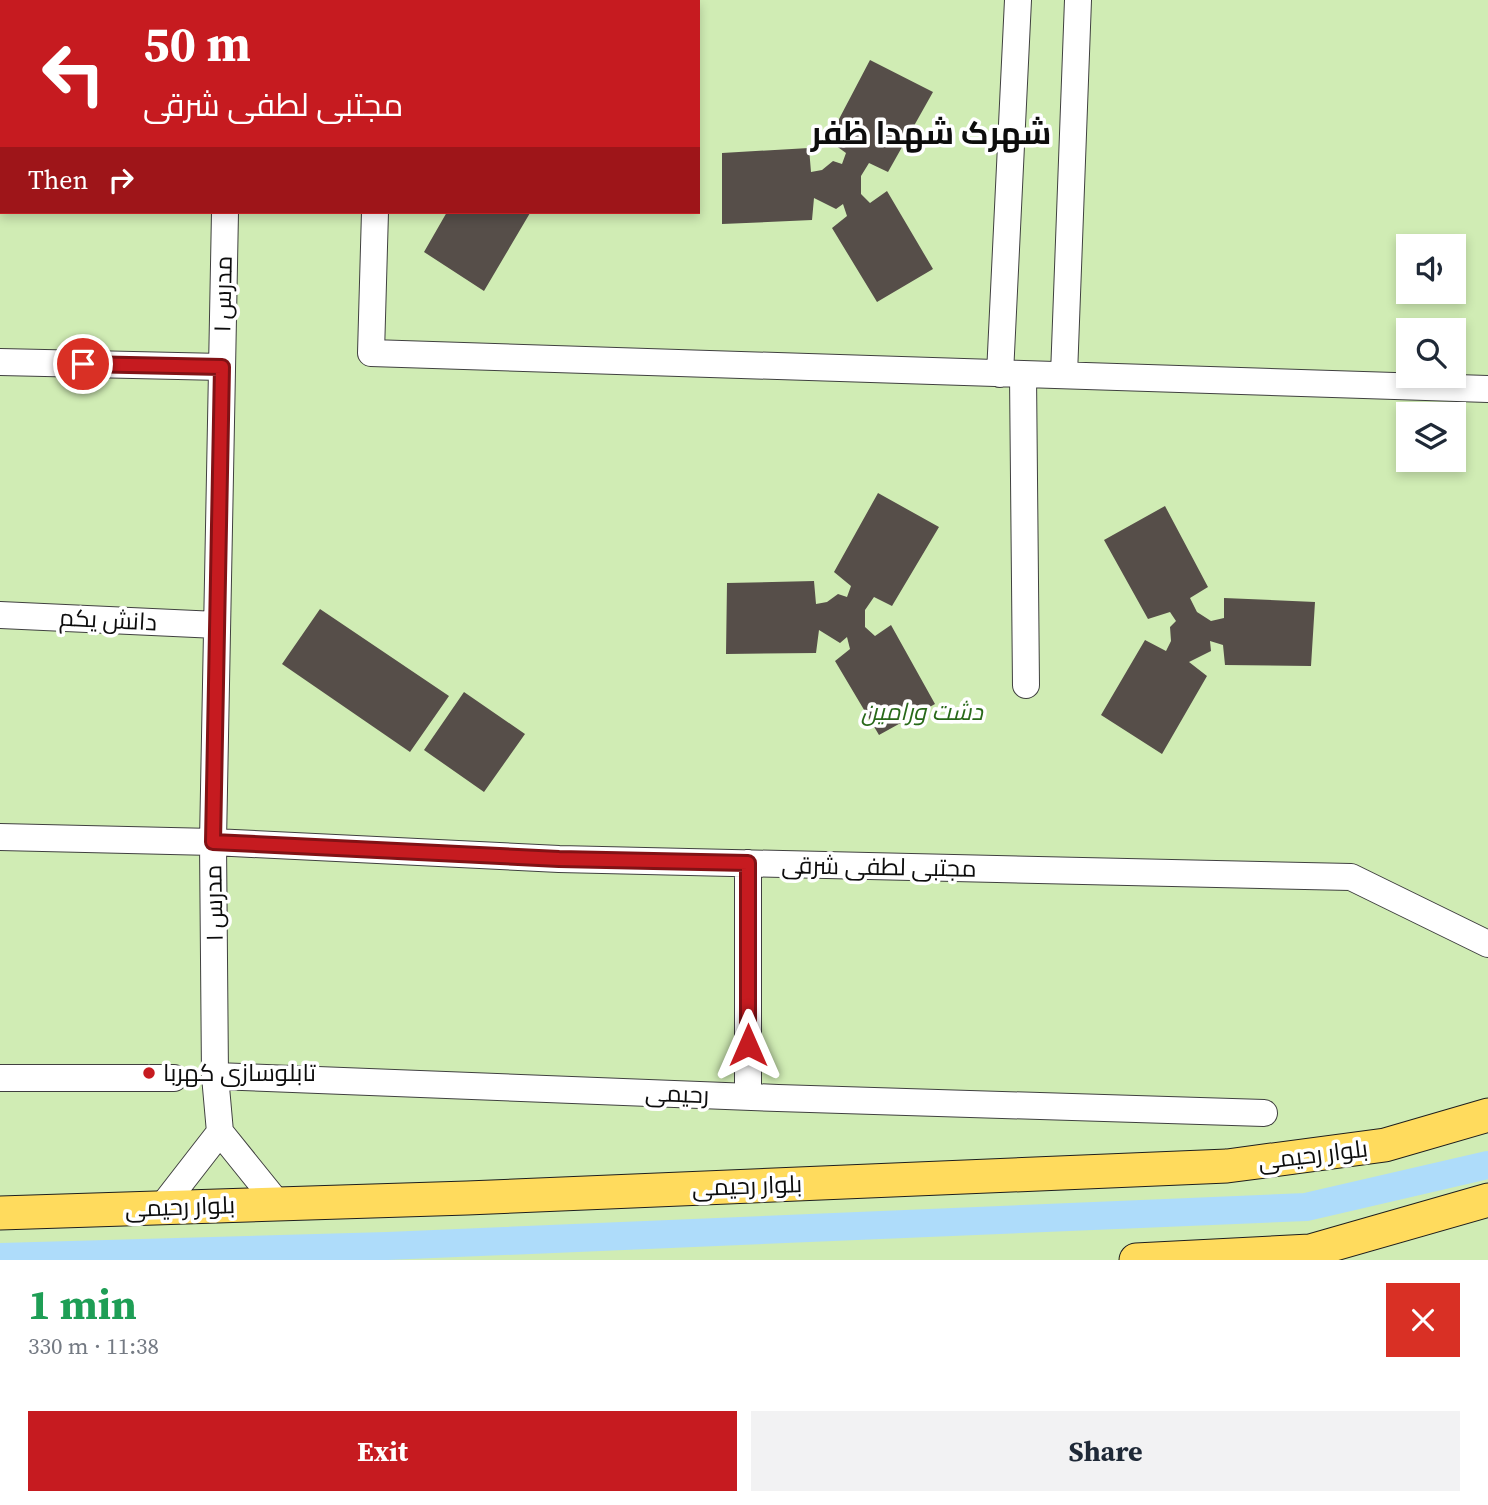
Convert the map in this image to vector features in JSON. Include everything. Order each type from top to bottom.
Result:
[{"type":"main road","name":"بلوار رحیمی","points":[[0,1213],[481,1198],[1227,1166],[1385,1145],[1488,1115]]},
{"type":"main road","points":[[1136,1260],[1310,1251],[1488,1200]]},
{"type":"street","points":[[1018,0],[1011,374],[1026,685]]},
{"type":"street","points":[[1064,375],[1078,0]]},
{"type":"street","name":"مدرس ۱","points":[[220,1132],[215,1076],[213,842],[225,214]]},
{"type":"street","points":[[375,214],[371,354],[1488,389]]},
{"type":"street","points":[[0,362],[222,367]]},
{"type":"street","name":"دانش یکم","points":[[0,615],[217,625]]},
{"type":"street","name":"مجتبی لطفی شرقی","points":[[0,837],[213,842],[559,859],[1351,877],[1488,944]]},
{"type":"street","points":[[748,863],[748,1097]]},
{"type":"street","name":"رحیمی","points":[[215,1076],[748,1097],[1264,1113]]},
{"type":"street","points":[[0,1078],[174,1078]]},
{"type":"street","points":[[161,1208],[220,1132],[278,1204]]},
{"type":"green space","name":"دشت ورامین","points":[[700,0],[1488,0],[1488,1260],[0,1260],[0,214],[700,214]]},
{"type":"building","points":[[870,60],[933,92],[888,172],[869,163],[861,176],[861,194],[870,203],[887,191],[933,269],[877,302],[832,228],[847,216],[843,204],[836,209],[814,198],[812,220],[722,224],[722,153],[809,148],[811,172],[822,170],[833,161],[842,164],[846,153],[828,140]]},
{"type":"building","points":[[446,214],[529,214],[484,291],[424,252]]},
{"type":"building","points":[[878,493],[939,527],[892,606],[874,597],[865,610],[865,627],[875,636],[891,625],[935,704],[879,735],[835,661],[850,649],[847,637],[840,643],[819,630],[816,653],[726,654],[727,583],[814,581],[816,604],[827,602],[838,594],[847,597],[851,586],[834,572]]},
{"type":"building","points":[[1165,506],[1208,587],[1190,598],[1197,612],[1211,621],[1224,618],[1224,598],[1315,602],[1311,666],[1225,665],[1223,645],[1210,641],[1211,651],[1189,662],[1207,676],[1162,754],[1101,715],[1145,640],[1166,651],[1171,641],[1170,627],[1176,621],[1170,612],[1148,619],[1104,540]]},
{"type":"building","points":[[320,609],[449,696],[410,752],[282,664]]},
{"type":"building","points":[[464,692],[525,734],[484,792],[424,750]]},
{"type":"waterway","points":[[0,1257],[387,1246],[1306,1207],[1488,1165]]},
{"type":"place","name":"تابلوسازی کهربا","points":[[149,1073]]},
{"type":"district","name":"شهرک شهدا ظفر","points":[[931,133]]},
{"type":"route","points":[[83,364],[222,367],[213,842],[559,859],[748,863],[748,1045]]}]
